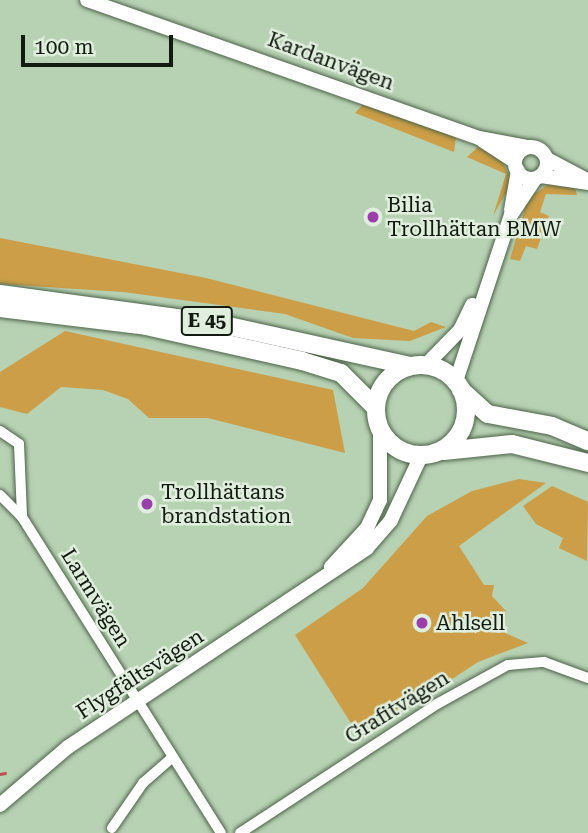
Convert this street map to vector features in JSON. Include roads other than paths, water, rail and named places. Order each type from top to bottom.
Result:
[{"type":"highway","name":"E 45","points":[[0,294],[215,323],[418,366],[458,386],[488,414],[552,426],[588,441]]},
{"type":"highway","name":"E 45","points":[[0,308],[146,326],[302,360],[341,373],[375,407]]},
{"type":"highway","points":[[418,366],[386,381],[375,407],[380,431],[397,449],[429,454],[512,444],[588,463]]},
{"type":"highway","points":[[429,454],[463,427],[458,386]]},
{"type":"street","name":"Kardanvägen","points":[[87,0],[479,138],[528,148],[547,159]]},
{"type":"street","name":"Kardanvägen","points":[[479,138],[517,167],[538,178]]},
{"type":"street","points":[[458,386],[488,276],[511,215],[517,167],[528,148]]},
{"type":"street","points":[[511,215],[538,178],[547,159],[588,182]]},
{"type":"street","points":[[538,178],[588,182]]},
{"type":"street","points":[[418,366],[460,330],[488,276]]},
{"type":"street","name":"Larmvägen","points":[[0,431],[19,444],[22,517]]},
{"type":"street","name":"Flygfältsvägen","points":[[311,589],[373,518],[383,484],[380,431]]},
{"type":"street","name":"Flygfältsvägen","points":[[0,805],[136,701],[311,589],[381,535],[429,454]]},
{"type":"street","name":"Larmvägen","points":[[0,495],[22,517],[136,701]]},
{"type":"street","name":"Grafitvägen","points":[[240,833],[437,704],[508,665],[544,663],[588,678]]},
{"type":"street","points":[[136,701],[221,833]]},
{"type":"street","points":[[112,828],[143,783],[172,758]]},
{"type":"waterway","points":[[0,774],[5,773]]},
{"type":"place","name":"Bilia Trollhättan BMW","points":[[373,217]]},
{"type":"place","name":"Trollhättans brandstation","points":[[147,504]]},
{"type":"place","name":"Ahlsell","points":[[422,623]]}]
